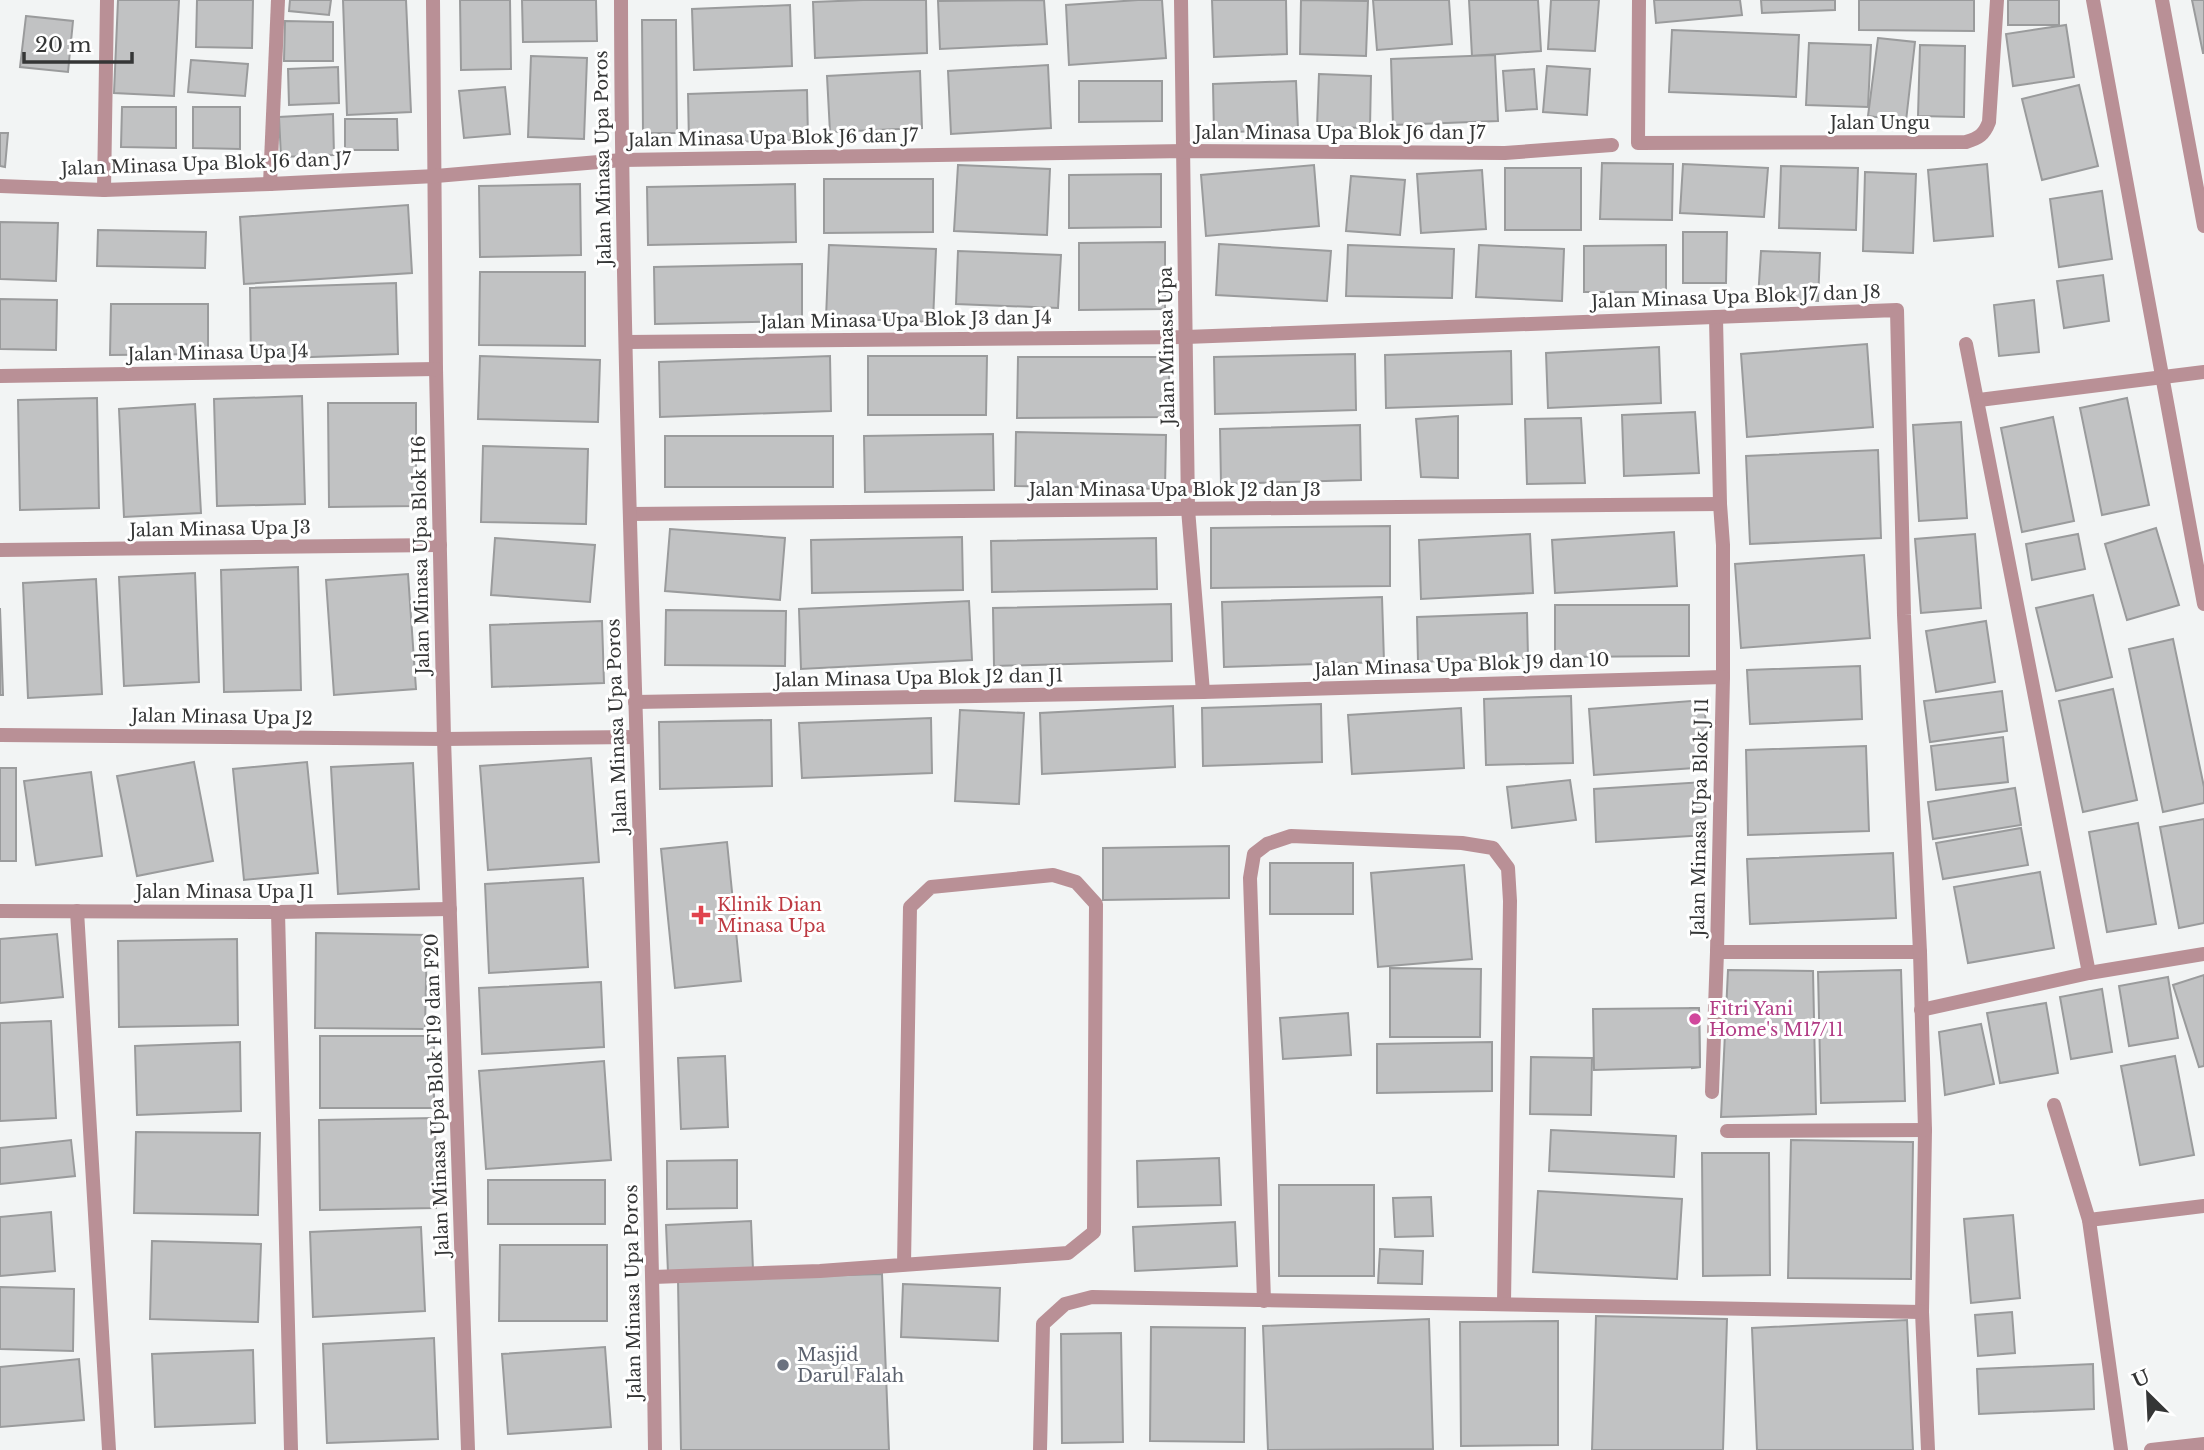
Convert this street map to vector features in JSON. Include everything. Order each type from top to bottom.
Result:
[{"type":"street","points":[[104,190],[107,0]]},
{"type":"street","points":[[270,184],[278,0]]},
{"type":"street","name":"Jalan Minasa Upa Blok H6","points":[[433,0],[436,369],[444,739]]},
{"type":"street","name":"Jalan Minasa Upa Poros","points":[[621,0],[630,514],[653,1277],[655,1450]]},
{"type":"street","name":"Jalan Minasa Upa","points":[[1181,0],[1188,509],[1203,692]]},
{"type":"street","name":"Jalan Ungu","points":[[1639,0],[1638,143],[1966,142],[1978,138],[1985,132],[1989,122],[1997,0]]},
{"type":"street","points":[[2093,0],[2204,604]]},
{"type":"street","points":[[2162,0],[2204,226]]},
{"type":"street","name":"Jalan Minasa Upa Blok J6 dan J7","points":[[0,186],[104,190],[270,184],[436,176],[622,160],[1185,151],[1505,153],[1612,145]]},
{"type":"street","name":"Jalan Minasa Upa Blok J7 dan J8","points":[[1186,337],[1897,310],[1904,615],[1920,953]]},
{"type":"street","name":"Jalan Minasa Upa Blok J 11","points":[[1716,318],[1723,545],[1717,952],[1920,953]]},
{"type":"street","name":"Jalan Minasa Upa Blok J3 dan J4","points":[[626,342],[1186,337]]},
{"type":"street","points":[[1966,344],[2089,974]]},
{"type":"street","name":"Jalan Minasa Upa J4","points":[[0,376],[436,369]]},
{"type":"street","points":[[1979,400],[2204,372]]},
{"type":"street","name":"Jalan Minasa Upa Blok J2 dan J3","points":[[630,514],[1720,504]]},
{"type":"street","name":"Jalan Minasa Upa J3","points":[[0,550],[440,545]]},
{"type":"street","name":"Jalan Minasa Upa Blok J9 dan 10","points":[[1203,692],[1723,677]]},
{"type":"street","name":"Jalan Minasa Upa Blok J2 dan J1","points":[[635,702],[1203,692]]},
{"type":"street","name":"Jalan Minasa Upa J2","points":[[0,735],[444,739],[636,737]]},
{"type":"street","name":"Jalan Minasa Upa Blok F19 dan F20","points":[[444,739],[468,1450]]},
{"type":"street","points":[[1264,1301],[1250,878],[1254,854],[1267,844],[1291,836],[1462,843],[1493,848],[1508,868],[1510,963],[1504,1303]]},
{"type":"street","points":[[653,1277],[820,1272],[1068,1253],[1094,1232],[1096,904],[1076,882],[1053,875],[932,887],[910,907],[904,1265]]},
{"type":"street","name":"Jalan Minasa Upa J1","points":[[0,911],[278,912],[450,909]]},
{"type":"street","points":[[77,911],[109,1450]]},
{"type":"street","points":[[278,912],[291,1450]]},
{"type":"street","points":[[1712,1092],[1717,952]]},
{"type":"street","points":[[1920,953],[1925,1130],[1922,1312],[1928,1450]]},
{"type":"street","points":[[1921,1010],[2089,974],[2204,954]]},
{"type":"street","points":[[2054,1105],[2089,1220],[2121,1450]]},
{"type":"street","points":[[1727,1131],[1925,1130]]},
{"type":"street","points":[[2089,1220],[2204,1206]]},
{"type":"street","points":[[1040,1450],[1043,1324],[1065,1304],[1092,1297],[1922,1312]]},
{"type":"street","points":[[2151,1450],[2204,1444]]},
{"type":"building","points":[[118,0],[179,0],[174,96],[114,93]]},
{"type":"building","points":[[197,0],[253,0],[252,48],[196,47]]},
{"type":"building","points":[[290,0],[331,0],[329,15],[289,11]]},
{"type":"building","points":[[343,0],[406,0],[411,112],[347,115]]},
{"type":"building","points":[[460,0],[510,0],[511,69],[461,70]]},
{"type":"building","points":[[522,0],[596,0],[597,41],[523,42]]},
{"type":"building","points":[[926,0],[927,53],[815,58],[813,2]]},
{"type":"building","points":[[1044,0],[1047,44],[940,49],[938,1]]},
{"type":"building","points":[[1162,0],[1166,58],[1069,65],[1066,5]]},
{"type":"building","points":[[1212,0],[1286,0],[1287,54],[1214,57]]},
{"type":"building","points":[[1301,0],[1368,1],[1366,56],[1300,54]]},
{"type":"building","points":[[1373,0],[1449,0],[1452,44],[1377,50]]},
{"type":"building","points":[[1469,0],[1538,0],[1541,51],[1472,56]]},
{"type":"building","points":[[1551,0],[1599,0],[1595,51],[1548,49]]},
{"type":"building","points":[[1654,0],[1740,0],[1742,15],[1656,23]]},
{"type":"building","points":[[1761,0],[1835,0],[1835,10],[1762,13]]},
{"type":"building","points":[[1859,0],[1974,0],[1974,31],[1859,30]]},
{"type":"building","points":[[2008,0],[2059,0],[2059,25],[2008,25]]},
{"type":"building","points":[[2192,0],[2204,0],[2204,53],[2203,53]]},
{"type":"building","points":[[790,5],[792,66],[694,70],[692,9]]},
{"type":"building","points":[[26,16],[73,21],[68,72],[20,67]]},
{"type":"building","points":[[642,20],[676,20],[677,133],[643,133]]},
{"type":"building","points":[[285,21],[333,22],[333,61],[284,61]]},
{"type":"building","points":[[2066,25],[2074,77],[2013,86],[2006,34]]},
{"type":"building","points":[[1672,30],[1799,35],[1796,97],[1669,92]]},
{"type":"building","points":[[1878,38],[1915,42],[1906,121],[1868,116]]},
{"type":"building","points":[[1809,43],[1871,45],[1868,107],[1806,105]]},
{"type":"building","points":[[1920,45],[1965,46],[1964,117],[1918,116]]},
{"type":"building","points":[[1495,55],[1498,121],[1393,125],[1391,59]]},
{"type":"building","points":[[531,56],[587,58],[584,139],[528,137]]},
{"type":"building","points":[[191,60],[248,64],[245,96],[188,92]]},
{"type":"building","points":[[1048,65],[1051,128],[951,134],[948,71]]},
{"type":"building","points":[[1547,66],[1590,69],[1587,115],[1543,112]]},
{"type":"building","points":[[338,67],[339,103],[289,105],[288,69]]},
{"type":"building","points":[[1534,69],[1537,109],[1506,111],[1503,71]]},
{"type":"building","points":[[920,71],[922,128],[830,132],[827,76]]},
{"type":"building","points":[[1319,74],[1371,76],[1370,128],[1317,127]]},
{"type":"building","points":[[1079,81],[1162,81],[1162,121],[1079,122]]},
{"type":"building","points":[[1296,81],[1298,129],[1214,133],[1213,84]]},
{"type":"building","points":[[2079,85],[2098,166],[2042,180],[2022,99]]},
{"type":"building","points":[[505,87],[510,134],[464,138],[459,91]]},
{"type":"building","points":[[807,90],[808,140],[689,143],[688,94]]},
{"type":"building","points":[[122,107],[176,107],[176,148],[121,147]]},
{"type":"building","points":[[193,107],[240,107],[240,149],[193,148]]},
{"type":"building","points":[[333,114],[334,155],[281,157],[279,117]]},
{"type":"building","points":[[345,119],[397,119],[398,150],[345,150]]},
{"type":"building","points":[[0,133],[8,133],[5,167],[0,166]]},
{"type":"building","points":[[1602,163],[1673,164],[1672,220],[1600,219]]},
{"type":"building","points":[[1683,164],[1768,168],[1764,217],[1680,213]]},
{"type":"building","points":[[1987,164],[1993,236],[1934,241],[1928,170]]},
{"type":"building","points":[[958,165],[1050,169],[1047,235],[954,231]]},
{"type":"building","points":[[1314,165],[1319,226],[1206,236],[1201,175]]},
{"type":"building","points":[[1781,166],[1858,168],[1856,230],[1779,228]]},
{"type":"building","points":[[1505,168],[1581,168],[1581,230],[1505,230]]},
{"type":"building","points":[[1482,170],[1486,229],[1421,233],[1417,174]]},
{"type":"building","points":[[1865,172],[1916,174],[1913,253],[1863,251]]},
{"type":"building","points":[[1161,174],[1161,227],[1069,228],[1069,175]]},
{"type":"building","points":[[1351,176],[1405,180],[1400,235],[1346,231]]},
{"type":"building","points":[[824,179],[933,179],[933,232],[824,233]]},
{"type":"building","points":[[580,184],[581,255],[480,257],[479,186]]},
{"type":"building","points":[[795,184],[796,242],[648,245],[647,187]]},
{"type":"building","points":[[2102,191],[2112,259],[2059,267],[2050,199]]},
{"type":"building","points":[[408,205],[412,273],[244,284],[240,217]]},
{"type":"building","points":[[0,222],[58,223],[56,281],[0,279]]},
{"type":"building","points":[[98,230],[206,232],[205,268],[97,266]]},
{"type":"building","points":[[1683,232],[1727,232],[1726,283],[1683,283]]},
{"type":"building","points":[[1165,242],[1165,309],[1079,310],[1079,243]]},
{"type":"building","points":[[1219,244],[1331,251],[1327,301],[1216,295]]},
{"type":"building","points":[[829,245],[936,249],[933,322],[826,318]]},
{"type":"building","points":[[1348,245],[1454,249],[1452,298],[1346,296]]},
{"type":"building","points":[[1479,245],[1564,249],[1562,301],[1476,297]]},
{"type":"building","points":[[1666,245],[1666,292],[1584,292],[1584,246]]},
{"type":"building","points":[[958,251],[1061,255],[1058,308],[956,304]]},
{"type":"building","points":[[1761,251],[1820,253],[1818,301],[1758,299]]},
{"type":"building","points":[[802,264],[802,321],[655,324],[654,267]]},
{"type":"building","points":[[480,272],[585,272],[585,346],[479,345]]},
{"type":"building","points":[[2103,275],[2109,321],[2064,328],[2057,281]]},
{"type":"building","points":[[396,283],[398,354],[251,359],[250,288]]},
{"type":"building","points":[[0,299],[57,300],[56,350],[0,349]]},
{"type":"building","points":[[2034,300],[2039,352],[1999,356],[1994,305]]},
{"type":"building","points":[[111,304],[208,304],[208,354],[110,355]]},
{"type":"building","points":[[1867,344],[1873,427],[1747,437],[1741,354]]},
{"type":"building","points":[[1659,347],[1661,403],[1548,408],[1546,353]]},
{"type":"building","points":[[1511,351],[1512,404],[1386,408],[1385,355]]},
{"type":"building","points":[[1355,354],[1356,410],[1215,414],[1214,357]]},
{"type":"building","points":[[480,356],[600,360],[598,422],[478,419]]},
{"type":"building","points":[[830,356],[831,411],[660,417],[659,362]]},
{"type":"building","points":[[868,356],[987,356],[986,415],[868,415]]},
{"type":"building","points":[[1018,357],[1169,357],[1169,417],[1017,418]]},
{"type":"building","points":[[302,396],[305,504],[217,506],[214,399]]},
{"type":"building","points":[[97,398],[99,508],[20,510],[18,400]]},
{"type":"building","points":[[2127,398],[2149,505],[2102,515],[2080,408]]},
{"type":"building","points":[[328,403],[416,403],[416,506],[329,507]]},
{"type":"building","points":[[195,404],[201,513],[124,517],[119,409]]},
{"type":"building","points":[[1695,412],[1699,473],[1624,476],[1622,415]]},
{"type":"building","points":[[1458,416],[1458,478],[1421,477],[1416,419]]},
{"type":"building","points":[[2053,417],[2074,521],[2022,532],[2001,428]]},
{"type":"building","points":[[1581,418],[1585,483],[1527,484],[1525,419]]},
{"type":"building","points":[[1961,422],[1967,518],[1919,521],[1913,425]]},
{"type":"building","points":[[1360,425],[1361,480],[1221,484],[1220,429]]},
{"type":"building","points":[[1016,432],[1166,435],[1165,489],[1015,486]]},
{"type":"building","points":[[993,434],[994,490],[865,492],[864,436]]},
{"type":"building","points":[[665,436],[833,436],[833,487],[665,487]]},
{"type":"building","points":[[483,446],[588,449],[586,524],[481,522]]},
{"type":"building","points":[[1878,450],[1881,538],[1750,544],[1746,456]]},
{"type":"building","points":[[1390,526],[1390,586],[1211,588],[1211,528]]},
{"type":"building","points":[[2156,528],[2179,605],[2127,620],[2105,544]]},
{"type":"building","points":[[670,529],[785,538],[780,600],[665,591]]},
{"type":"building","points":[[1674,532],[1677,586],[1555,593],[1552,540]]},
{"type":"building","points":[[1530,534],[1533,593],[1421,599],[1419,540]]},
{"type":"building","points":[[1975,534],[1981,608],[1921,613],[1915,539]]},
{"type":"building","points":[[2078,534],[2085,569],[2032,580],[2026,544]]},
{"type":"building","points":[[962,537],[963,590],[812,593],[811,540]]},
{"type":"building","points":[[495,538],[595,545],[590,602],[491,595]]},
{"type":"building","points":[[1156,538],[1157,589],[992,592],[991,541]]},
{"type":"building","points":[[1864,555],[1870,638],[1741,648],[1735,564]]},
{"type":"building","points":[[298,567],[301,690],[224,692],[221,570]]},
{"type":"building","points":[[195,573],[199,682],[124,686],[119,577]]},
{"type":"building","points":[[408,574],[416,689],[334,695],[326,580]]},
{"type":"building","points":[[96,579],[102,694],[28,698],[23,583]]},
{"type":"building","points":[[2093,595],[2112,677],[2056,691],[2036,608]]},
{"type":"building","points":[[1382,597],[1384,662],[1224,667],[1222,602]]},
{"type":"building","points":[[969,601],[972,660],[801,669],[799,609]]},
{"type":"building","points":[[1171,604],[1172,661],[994,666],[993,608]]},
{"type":"building","points":[[1555,605],[1689,605],[1689,656],[1555,657]]},
{"type":"building","points":[[0,608],[3,695],[0,695]]},
{"type":"building","points":[[666,610],[786,611],[785,666],[665,665]]},
{"type":"building","points":[[1527,613],[1528,658],[1418,662],[1417,617]]},
{"type":"building","points":[[602,621],[604,683],[492,687],[490,625]]},
{"type":"building","points":[[1986,621],[1995,682],[1936,692],[1926,631]]},
{"type":"building","points":[[2173,639],[2204,787],[2204,803],[2163,812],[2129,649]]},
{"type":"building","points":[[1860,666],[1862,719],[1750,724],[1747,670]]},
{"type":"building","points":[[2113,689],[2137,800],[2083,812],[2059,701]]},
{"type":"building","points":[[2002,691],[2007,731],[1930,742],[1924,701]]},
{"type":"building","points":[[1571,696],[1573,763],[1486,765],[1484,699]]},
{"type":"building","points":[[1704,700],[1709,767],[1594,775],[1589,709]]},
{"type":"building","points":[[1321,704],[1322,762],[1203,766],[1202,708]]},
{"type":"building","points":[[1173,706],[1175,767],[1042,774],[1040,713]]},
{"type":"building","points":[[1461,708],[1464,768],[1352,774],[1348,715]]},
{"type":"building","points":[[960,710],[1024,713],[1019,804],[955,801]]},
{"type":"building","points":[[931,718],[932,773],[802,778],[799,723]]},
{"type":"building","points":[[771,720],[772,786],[660,789],[659,722]]},
{"type":"building","points":[[2003,737],[2008,782],[1936,790],[1931,746]]},
{"type":"building","points":[[1866,746],[1869,831],[1748,835],[1746,750]]},
{"type":"building","points":[[591,758],[599,862],[488,870],[480,766]]},
{"type":"building","points":[[194,762],[213,861],[137,876],[117,776]]},
{"type":"building","points":[[307,762],[318,873],[244,880],[233,769]]},
{"type":"building","points":[[413,763],[419,889],[338,894],[331,767]]},
{"type":"building","points":[[0,768],[16,768],[16,861],[0,861]]},
{"type":"building","points":[[91,772],[102,856],[36,865],[24,781]]},
{"type":"building","points":[[1570,780],[1576,820],[1512,828],[1507,787]]},
{"type":"building","points":[[1704,782],[1706,835],[1596,842],[1594,789]]},
{"type":"building","points":[[2015,788],[2021,825],[1933,839],[1928,802]]},
{"type":"building","points":[[2204,819],[2204,923],[2179,928],[2160,827]]},
{"type":"building","points":[[2138,823],[2156,924],[2107,932],[2089,832]]},
{"type":"building","points":[[2021,828],[2028,865],[1943,879],[1936,843]]},
{"type":"building","points":[[727,842],[741,981],[675,988],[661,849]]},
{"type":"building","points":[[1229,846],[1229,898],[1103,900],[1103,848]]},
{"type":"building","points":[[1893,853],[1896,918],[1750,924],[1747,859]]},
{"type":"building","points":[[1270,863],[1353,863],[1353,914],[1270,914]]},
{"type":"building","points":[[1464,865],[1472,959],[1378,967],[1371,873]]},
{"type":"building","points":[[2040,872],[2054,948],[1968,963],[1954,887]]},
{"type":"building","points":[[583,878],[588,967],[489,973],[485,884]]},
{"type":"building","points":[[316,933],[427,935],[425,1029],[315,1028]]},
{"type":"building","points":[[57,934],[63,997],[0,1003],[0,939]]},
{"type":"building","points":[[237,939],[238,1025],[119,1027],[118,941]]},
{"type":"building","points":[[1390,968],[1481,969],[1480,1037],[1390,1037]]},
{"type":"building","points":[[1728,970],[1813,971],[1816,1114],[1721,1117]]},
{"type":"building","points":[[1901,970],[1905,1101],[1821,1103],[1818,972]]},
{"type":"building","points":[[2204,975],[2204,1066],[2199,1067],[2173,985]]},
{"type":"building","points":[[2168,977],[2178,1038],[2129,1046],[2119,986]]},
{"type":"building","points":[[601,982],[604,1047],[482,1054],[479,988]]},
{"type":"building","points":[[2102,989],[2112,1052],[2071,1059],[2060,997]]},
{"type":"building","points":[[2046,1003],[2058,1073],[2000,1083],[1987,1013]]},
{"type":"building","points":[[1690,1008],[1699,1008],[1700,1067],[1692,1068]]},
{"type":"building","name":"Fitri Yani Home's M17/11","points":[[1690,1008],[1699,1008],[1699,1031],[1691,1031]]},
{"type":"building","points":[[1699,1008],[1700,1067],[1594,1070],[1593,1009]]},
{"type":"building","points":[[1348,1013],[1351,1055],[1283,1059],[1280,1018]]},
{"type":"building","points":[[51,1021],[56,1118],[0,1121],[0,1023]]},
{"type":"building","points":[[1981,1024],[1994,1084],[1945,1095],[1939,1032]]},
{"type":"building","points":[[320,1036],[434,1036],[434,1108],[320,1108]]},
{"type":"building","points":[[240,1042],[241,1111],[137,1115],[135,1046]]},
{"type":"building","points":[[1492,1042],[1492,1091],[1377,1093],[1377,1044]]},
{"type":"building","points":[[725,1056],[728,1127],[681,1129],[678,1058]]},
{"type":"building","points":[[2175,1056],[2194,1155],[2140,1165],[2121,1066]]},
{"type":"building","points":[[1531,1057],[1592,1058],[1591,1115],[1530,1114]]},
{"type":"building","points":[[604,1061],[611,1160],[486,1169],[479,1071]]},
{"type":"building","points":[[435,1118],[436,1208],[320,1210],[319,1120]]},
{"type":"building","points":[[1551,1130],[1676,1136],[1674,1177],[1549,1171]]},
{"type":"building","points":[[136,1132],[260,1133],[258,1215],[134,1213]]},
{"type":"building","points":[[71,1140],[75,1176],[0,1184],[0,1148]]},
{"type":"building","points":[[1791,1140],[1913,1142],[1911,1279],[1788,1278]]},
{"type":"building","points":[[1702,1153],[1769,1153],[1770,1275],[1703,1276]]},
{"type":"building","points":[[1219,1158],[1221,1205],[1138,1207],[1137,1161]]},
{"type":"building","points":[[737,1160],[737,1208],[667,1209],[667,1161]]},
{"type":"building","points":[[488,1180],[605,1180],[605,1224],[488,1224]]},
{"type":"building","points":[[1279,1185],[1374,1185],[1374,1276],[1279,1276]]},
{"type":"building","points":[[1538,1191],[1682,1199],[1677,1279],[1533,1272]]},
{"type":"building","points":[[1431,1197],[1433,1236],[1395,1237],[1393,1198]]},
{"type":"building","points":[[51,1212],[55,1271],[0,1276],[0,1217]]},
{"type":"building","points":[[2013,1215],[2020,1298],[1971,1303],[1964,1219]]},
{"type":"building","points":[[751,1221],[753,1270],[668,1273],[666,1225]]},
{"type":"building","points":[[1235,1222],[1237,1266],[1135,1271],[1133,1227]]},
{"type":"building","points":[[421,1227],[425,1311],[313,1317],[310,1232]]},
{"type":"building","points":[[152,1241],[261,1244],[258,1322],[150,1319]]},
{"type":"building","points":[[500,1245],[607,1245],[607,1321],[499,1321]]},
{"type":"building","points":[[1380,1249],[1423,1251],[1422,1284],[1378,1283]]},
{"type":"building","name":"Masjid Darul Falah","points":[[882,1274],[889,1450],[681,1450],[678,1280]]},
{"type":"building","points":[[903,1284],[1000,1288],[998,1341],[901,1337]]},
{"type":"building","points":[[0,1287],[74,1289],[73,1351],[0,1349]]},
{"type":"building","points":[[2012,1312],[2015,1353],[1978,1356],[1975,1315]]},
{"type":"building","points":[[1596,1316],[1727,1319],[1723,1450],[1592,1450]]},
{"type":"building","points":[[1429,1319],[1433,1449],[1268,1450],[1263,1326]]},
{"type":"building","points":[[1907,1320],[1913,1450],[1757,1450],[1752,1328]]},
{"type":"building","points":[[1558,1321],[1558,1445],[1461,1446],[1460,1322]]},
{"type":"building","points":[[1151,1327],[1245,1328],[1244,1442],[1150,1441]]},
{"type":"building","points":[[1121,1333],[1123,1442],[1062,1443],[1061,1334]]},
{"type":"building","points":[[434,1338],[438,1439],[327,1443],[323,1344]]},
{"type":"building","points":[[605,1347],[611,1427],[508,1434],[502,1354]]},
{"type":"building","points":[[253,1350],[255,1423],[155,1427],[152,1354]]},
{"type":"building","points":[[79,1359],[84,1420],[0,1427],[0,1367]]},
{"type":"building","points":[[2093,1364],[2094,1409],[1979,1414],[1977,1369]]},
{"type":"place","name":"Klinik Dian Minasa Upa","points":[[701,915]]},
{"type":"place","name":"Fitri Yani Home's M17/11","points":[[1695,1019]]},
{"type":"place","name":"Masjid Darul Falah","points":[[783,1365]]}]
